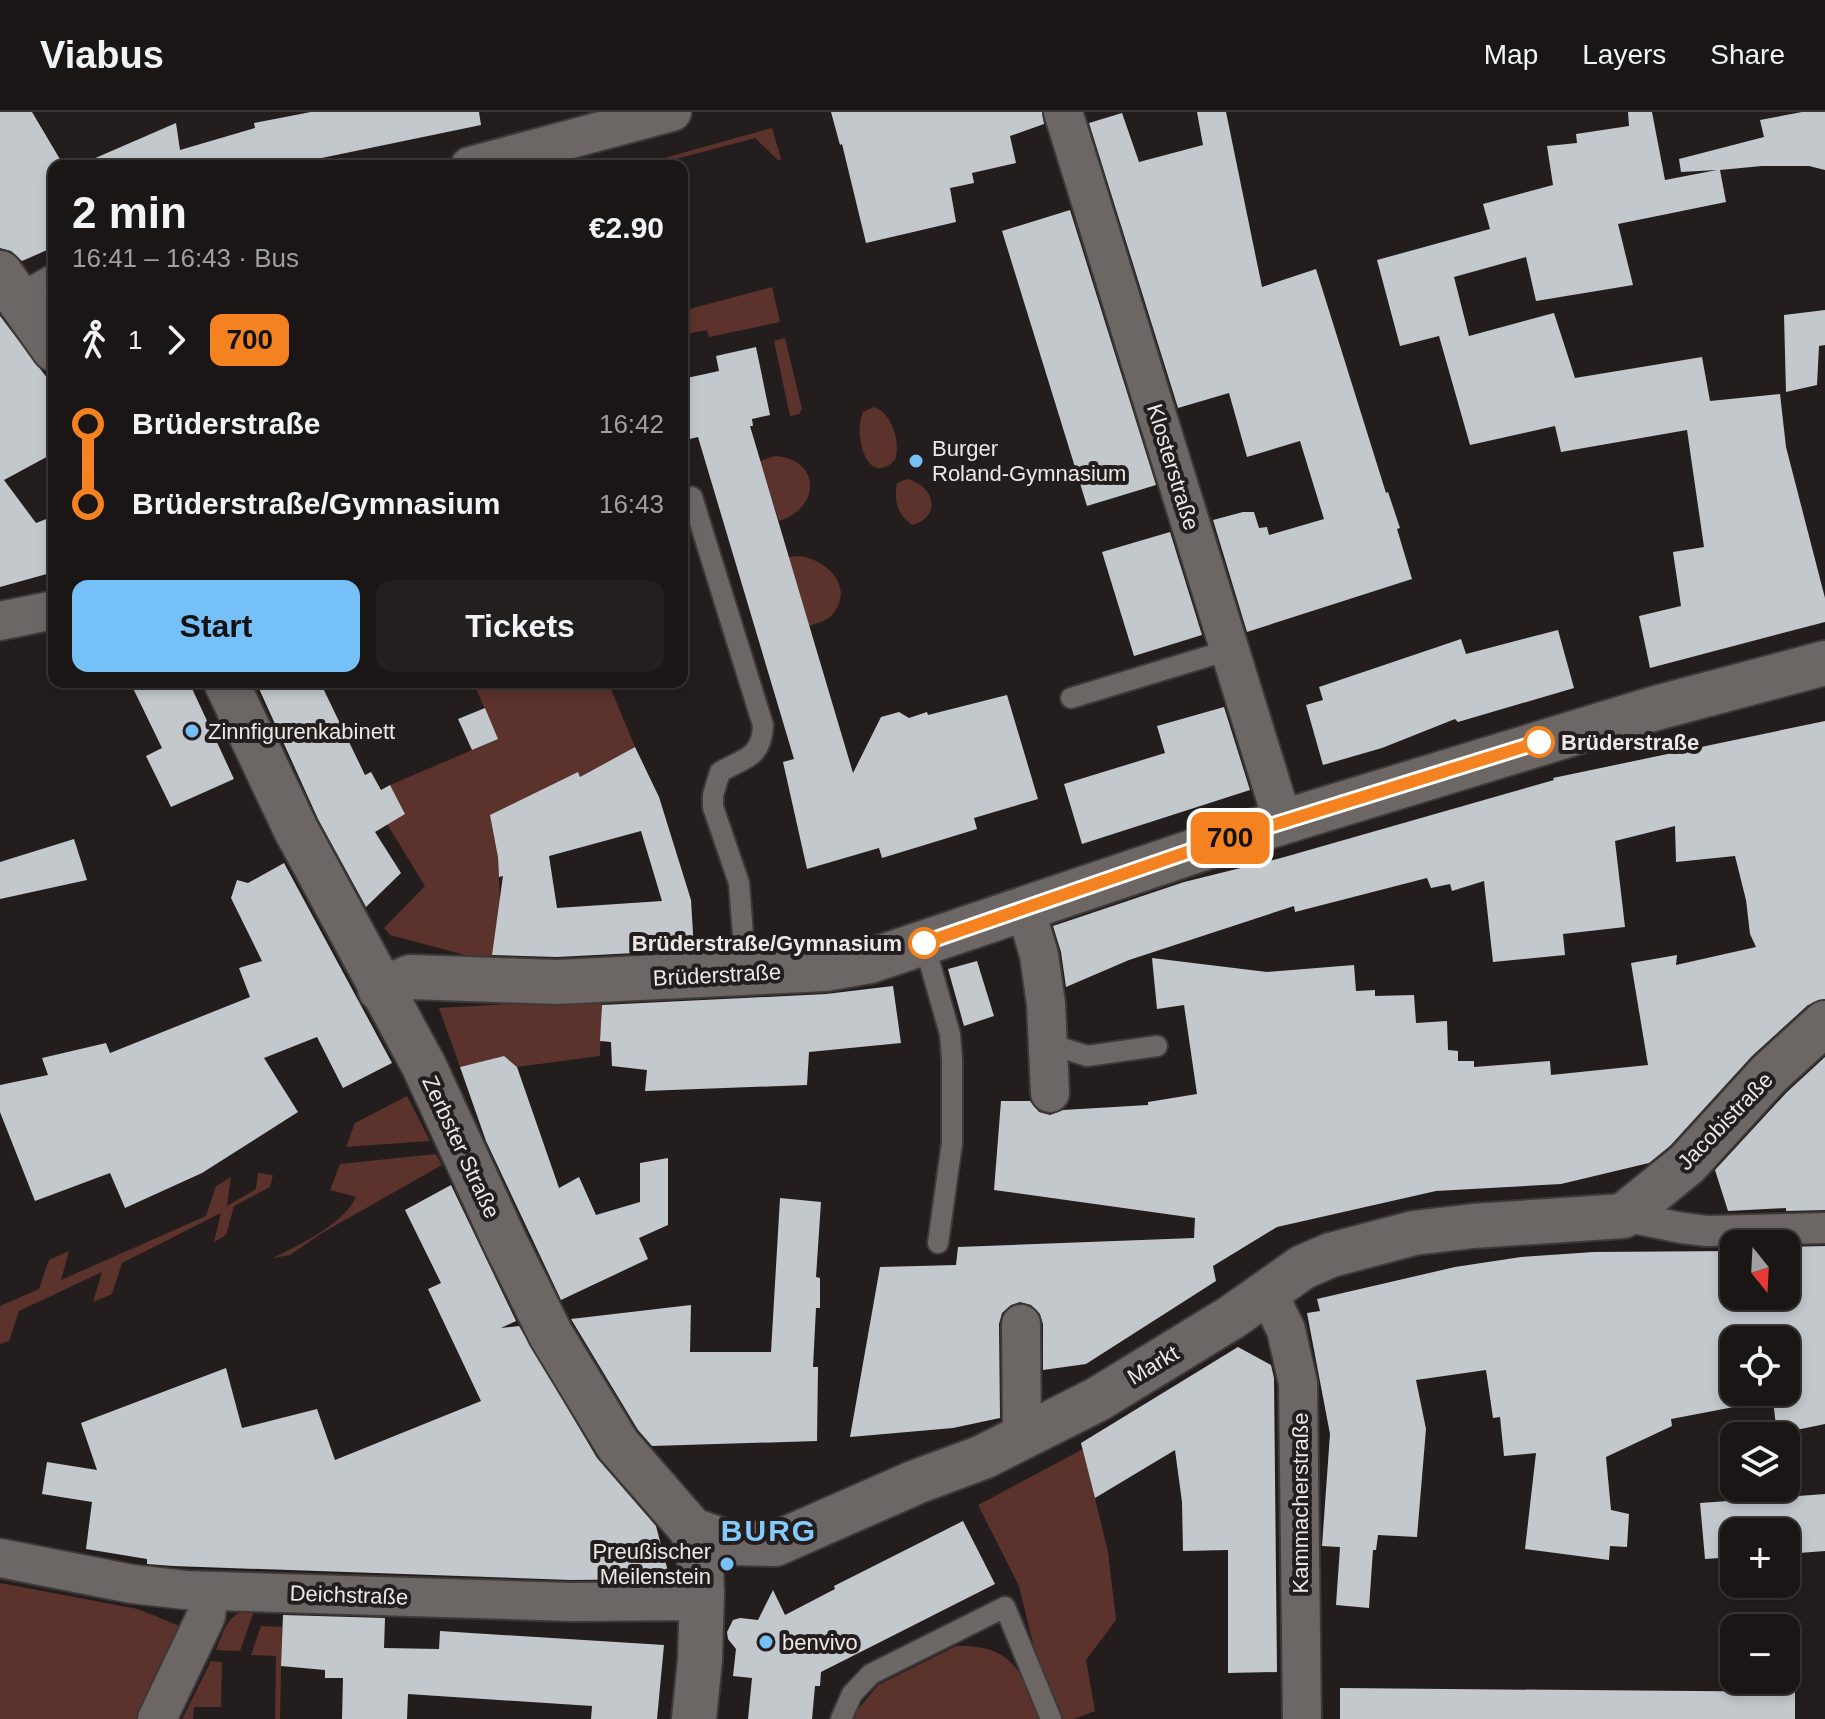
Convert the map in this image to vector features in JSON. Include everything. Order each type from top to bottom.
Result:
[{"type":"street","points":[[492,160],[672,112]]},
{"type":"street","name":"Klosterstraße","points":[[1063,112],[1283,822]]},
{"type":"street","points":[[25,286],[48,336]]},
{"type":"street","points":[[0,621],[48,611]]},
{"type":"street","name":"Brüderstraße","points":[[380,989],[411,977],[557,982],[825,969],[870,961],[1283,822],[1642,712],[1825,663]]},
{"type":"street","name":"Zerbster Straße","points":[[229,688],[296,830],[424,1066],[551,1335],[618,1445],[692,1530],[701,1568],[700,1660],[694,1719]]},
{"type":"street","points":[[1025,908],[1039,955],[1046,1004],[1050,1093]]},
{"type":"street","name":"Jacobistraße","points":[[1623,1216],[1687,1164],[1769,1074],[1825,1023]]},
{"type":"street","points":[[1623,1216],[1707,1231],[1825,1228]]},
{"type":"street","name":"Markt","points":[[692,1530],[729,1543],[775,1544],[1022,1439],[1098,1399],[1268,1293],[1303,1267],[1331,1255],[1414,1233],[1623,1216]]},
{"type":"street","name":"Kammacherstraße","points":[[1268,1293],[1286,1330],[1298,1383],[1302,1719]]},
{"type":"street","points":[[1021,1324],[1022,1439]]},
{"type":"street","points":[[700,1601],[775,1544]]},
{"type":"street","name":"Deichstraße","points":[[0,1558],[132,1584],[209,1591],[572,1602],[700,1601]]},
{"type":"street","points":[[157,1719],[206,1616],[209,1591]]},
{"type":"lane","points":[[692,497],[763,725],[763,739],[758,750],[720,772],[713,795],[713,807],[739,883],[746,974]]},
{"type":"lane","points":[[1071,698],[1229,650]]},
{"type":"lane","points":[[924,943],[950,1034],[952,1060],[952,1143],[938,1243]]},
{"type":"lane","points":[[1047,1043],[1087,1056],[1157,1046]]},
{"type":"lane","points":[[841,1719],[852,1694],[871,1674],[1005,1607],[1051,1719]]},
{"type":"shaded area","points":[[772,128],[781,159],[779,161],[755,138],[672,160],[657,160]]},
{"type":"shaded area","points":[[772,287],[780,322],[709,337],[707,330],[688,334],[688,309]]},
{"type":"shaded area","points":[[785,338],[802,409],[799,414],[790,416],[774,341]]},
{"type":"shaded area","points":[[874,407],[886,415],[894,429],[897,445],[895,460],[885,467],[876,468],[864,455],[860,432],[863,412]]},
{"type":"shaded area","points":[[775,456],[790,459],[801,466],[808,474],[810,485],[803,506],[779,521],[760,461]]},
{"type":"shaded area","points":[[907,479],[924,488],[931,501],[928,515],[912,525],[900,512],[896,501],[897,483]]},
{"type":"shaded area","points":[[799,556],[828,569],[835,576],[841,595],[839,605],[830,617],[809,626],[788,557]]},
{"type":"shaded area","points":[[476,688],[610,688],[635,747],[580,777],[578,773],[498,857],[500,902],[491,962],[390,935],[384,928],[425,886],[387,824],[405,814],[390,785],[498,739]]},
{"type":"shaded area","points":[[602,999],[600,1056],[517,1067],[504,1056],[460,1067],[439,1008]]},
{"type":"shaded area","points":[[407,1096],[430,1141],[346,1147],[355,1123]]},
{"type":"shaded area","points":[[436,1154],[442,1165],[322,1233],[290,1255],[273,1258],[320,1233],[350,1207],[356,1197],[330,1190],[340,1164]]},
{"type":"shaded area","points":[[258,1173],[273,1175],[270,1187],[234,1206],[226,1235],[214,1242],[221,1213],[122,1263],[112,1294],[93,1302],[102,1272],[19,1311],[9,1341],[0,1344],[0,1306],[39,1289],[49,1260],[69,1251],[61,1280],[206,1216],[216,1186],[231,1177],[227,1206],[256,1189]]},
{"type":"shaded area","points":[[1083,1449],[1108,1552],[1116,1620],[1086,1660],[1095,1711],[1074,1719],[1060,1719],[1038,1664],[1019,1586],[978,1505]]},
{"type":"shaded area","points":[[0,1583],[138,1609],[182,1627],[136,1719],[0,1719]]},
{"type":"shaded area","points":[[255,1608],[240,1651],[216,1650],[233,1617]]},
{"type":"shaded area","points":[[261,1626],[282,1627],[280,1719],[275,1719],[276,1656],[251,1655]]},
{"type":"shaded area","points":[[956,1646],[991,1650],[1013,1664],[1028,1687],[1041,1719],[850,1719],[878,1685]]},
{"type":"shaded area","points":[[211,1661],[222,1662],[221,1707],[194,1707],[193,1719],[182,1719]]},
{"type":"building","points":[[0,112],[32,112],[60,160],[48,160],[48,250],[22,261],[11,251],[0,248]]},
{"type":"building","points":[[311,112],[479,112],[481,125],[312,160],[91,160],[176,123],[180,150],[255,128],[254,123]]},
{"type":"building","points":[[831,112],[1042,112],[1044,124],[1010,136],[1016,163],[972,173],[974,183],[950,188],[956,222],[866,243]]},
{"type":"building","points":[[1197,112],[1226,112],[1262,287],[1316,269],[1386,493],[1400,528],[1397,529],[1412,579],[1247,632],[1213,520],[1254,512],[1259,528],[1267,527],[1269,535],[1324,519],[1300,441],[1247,457],[1229,393],[1178,408],[1089,123],[1122,113],[1139,162],[1203,145]]},
{"type":"building","points":[[1628,112],[1652,112],[1665,180],[1717,170],[1681,172],[1679,159],[1764,137],[1760,120],[1802,112],[1825,112],[1825,170],[1809,166],[1762,166],[1720,170],[1726,202],[1618,224],[1633,285],[1536,301],[1526,257],[1454,277],[1469,336],[1554,313],[1575,378],[1702,357],[1710,401],[1780,394],[1786,447],[1825,598],[1825,622],[1650,668],[1639,616],[1681,606],[1673,552],[1704,547],[1687,430],[1561,452],[1555,426],[1470,445],[1439,336],[1400,346],[1377,260],[1490,229],[1483,204],[1553,185],[1547,146],[1577,143],[1576,134],[1629,126]]},
{"type":"building","points":[[1070,210],[1156,485],[1087,506],[1002,231]]},
{"type":"building","points":[[1825,310],[1825,345],[1819,346],[1817,385],[1786,392],[1784,315]]},
{"type":"building","points":[[0,316],[48,379],[48,456],[4,480],[36,523],[48,518],[48,574],[0,587]]},
{"type":"building","points":[[756,347],[770,415],[752,419],[753,426],[750,426],[853,773],[881,717],[899,712],[909,718],[927,712],[928,715],[1007,695],[1038,799],[974,818],[977,829],[882,858],[879,848],[807,869],[783,762],[794,759],[698,437],[688,440],[688,378],[719,371],[716,356]]},
{"type":"building","points":[[1170,532],[1202,635],[1134,656],[1102,552]]},
{"type":"building","points":[[1558,630],[1574,688],[1458,722],[1455,719],[1382,748],[1323,765],[1306,705],[1323,700],[1319,687],[1461,639],[1466,654]]},
{"type":"building","points":[[133,688],[192,688],[234,779],[171,807],[146,756],[162,748]]},
{"type":"building","points":[[259,688],[323,688],[365,775],[371,772],[381,790],[390,785],[405,814],[375,832],[401,873],[366,907],[318,819]]},
{"type":"building","points":[[1224,707],[1250,790],[1082,844],[1064,784],[1165,753],[1157,726]]},
{"type":"building","points":[[485,708],[498,739],[472,750],[458,719]]},
{"type":"building","points":[[1825,721],[1825,999],[1808,1005],[1752,1056],[1670,1146],[1649,1163],[1561,1184],[1436,1191],[1277,1227],[1213,1266],[1216,1281],[1086,1364],[1043,1370],[1043,1324],[1040,1314],[1031,1305],[1020,1302],[1011,1305],[1002,1313],[999,1324],[1000,1418],[953,1428],[850,1437],[880,1267],[956,1265],[958,1247],[1194,1238],[1195,1218],[994,1190],[1001,1101],[1030,1101],[1039,1112],[1050,1115],[1063,1110],[1148,1105],[1148,1102],[1197,1094],[1184,1005],[1157,1009],[1152,958],[1267,972],[1354,965],[1356,991],[1375,990],[1375,996],[1414,995],[1416,1023],[1447,1021],[1448,1050],[1458,1051],[1458,1061],[1474,1061],[1474,1067],[1550,1061],[1551,1075],[1648,1065],[1631,963],[1677,955],[1676,965],[1756,947],[1750,934],[1746,900],[1735,856],[1676,862],[1675,826],[1615,841],[1625,927],[1563,934],[1565,955],[1493,962],[1484,881],[1452,891],[1450,884],[1431,888],[1427,878],[1295,912],[1294,906],[1129,960],[1066,987],[1061,952],[1053,926],[1184,882],[1281,858],[1553,778]]},
{"type":"building","points":[[635,747],[659,797],[691,900],[694,950],[557,957],[492,955],[503,876],[499,877],[490,815],[578,772],[580,777]],"holes":[[[641,831],[662,901],[557,908],[549,856]]]},
{"type":"building","points":[[74,839],[87,880],[0,899],[0,862]]},
{"type":"building","points":[[284,863],[392,1063],[343,1088],[317,1037],[264,1058],[298,1112],[202,1173],[125,1208],[110,1173],[35,1201],[0,1112],[0,1085],[48,1075],[42,1058],[106,1043],[110,1053],[250,997],[239,968],[262,961],[231,898],[237,880],[248,883]]},
{"type":"building","points":[[977,961],[994,1016],[964,1026],[948,969]]},
{"type":"building","points":[[893,986],[901,1043],[809,1052],[807,1085],[645,1091],[647,1070],[612,1066],[611,1042],[600,1041],[602,1005],[826,994]]},
{"type":"building","points":[[504,1056],[517,1067],[559,1188],[579,1177],[596,1215],[640,1202],[640,1163],[668,1158],[668,1225],[639,1238],[648,1259],[561,1300],[486,1141],[460,1067]]},
{"type":"building","points":[[1825,1057],[1825,1210],[1786,1211],[1786,1208],[1728,1211],[1715,1170],[1787,1092]]},
{"type":"building","points":[[451,1185],[516,1321],[501,1328],[519,1326],[597,1458],[656,1526],[670,1579],[572,1580],[173,1566],[147,1564],[147,1559],[86,1549],[92,1502],[42,1494],[47,1462],[97,1470],[81,1423],[226,1368],[242,1428],[317,1409],[335,1460],[481,1401],[428,1289],[441,1283],[405,1210]]},
{"type":"building","points":[[780,1198],[821,1202],[816,1277],[820,1278],[820,1308],[816,1308],[813,1367],[818,1367],[817,1441],[652,1446],[638,1430],[571,1319],[691,1305],[690,1352],[771,1352]]},
{"type":"building","points":[[1825,1246],[1825,1424],[1800,1429],[1800,1422],[1776,1422],[1774,1406],[1800,1406],[1800,1326],[1720,1326],[1720,1406],[1734,1407],[1671,1419],[1672,1426],[1606,1457],[1611,1510],[1629,1514],[1627,1547],[1610,1546],[1609,1560],[1525,1549],[1536,1453],[1504,1456],[1500,1417],[1493,1418],[1486,1370],[1416,1380],[1426,1429],[1417,1537],[1378,1535],[1376,1550],[1373,1550],[1369,1608],[1336,1605],[1340,1547],[1322,1546],[1330,1434],[1307,1313],[1320,1311],[1317,1299],[1455,1267],[1521,1257],[1594,1252],[1720,1251],[1720,1310],[1800,1310],[1800,1247]]},
{"type":"building","points":[[1238,1347],[1271,1365],[1274,1378],[1277,1672],[1228,1673],[1228,1550],[1183,1551],[1182,1502],[1175,1450],[1095,1498],[1081,1443]]},
{"type":"building","points":[[1825,1494],[1825,1551],[1800,1553],[1800,1518],[1720,1518],[1720,1558],[1705,1559],[1700,1503],[1800,1502],[1800,1496]]},
{"type":"building","points":[[963,1521],[995,1584],[821,1672],[820,1686],[815,1686],[812,1719],[748,1719],[752,1678],[733,1676],[736,1649],[727,1632],[733,1620],[758,1620],[773,1590],[785,1615],[835,1589],[834,1586]]},
{"type":"building","points":[[283,1615],[385,1618],[384,1648],[439,1649],[440,1631],[664,1645],[657,1719],[591,1719],[592,1706],[408,1694],[407,1719],[342,1719],[343,1678],[325,1678],[325,1670],[281,1666]]},
{"type":"building","points":[[1340,1688],[1795,1694],[1795,1719],[1340,1719]]},
{"type":"bus line","name":"700","points":[[924,943],[1199,848],[1539,742]]},
{"type":"place","name":"Burger Roland-Gymnasium","points":[[916,461]]},
{"type":"place","name":"Zinnfigurenkabinett","points":[[192,731]]},
{"type":"place","name":"Brüderstraße","points":[[1539,742]]},
{"type":"place","name":"Brüderstraße/Gymnasium","points":[[924,943]]},
{"type":"place","name":"Preußischer Meilenstein","points":[[727,1564]]},
{"type":"place","name":"benvivo","points":[[766,1642]]},
{"type":"district","name":"BURG","points":[[769,1530]]}]
